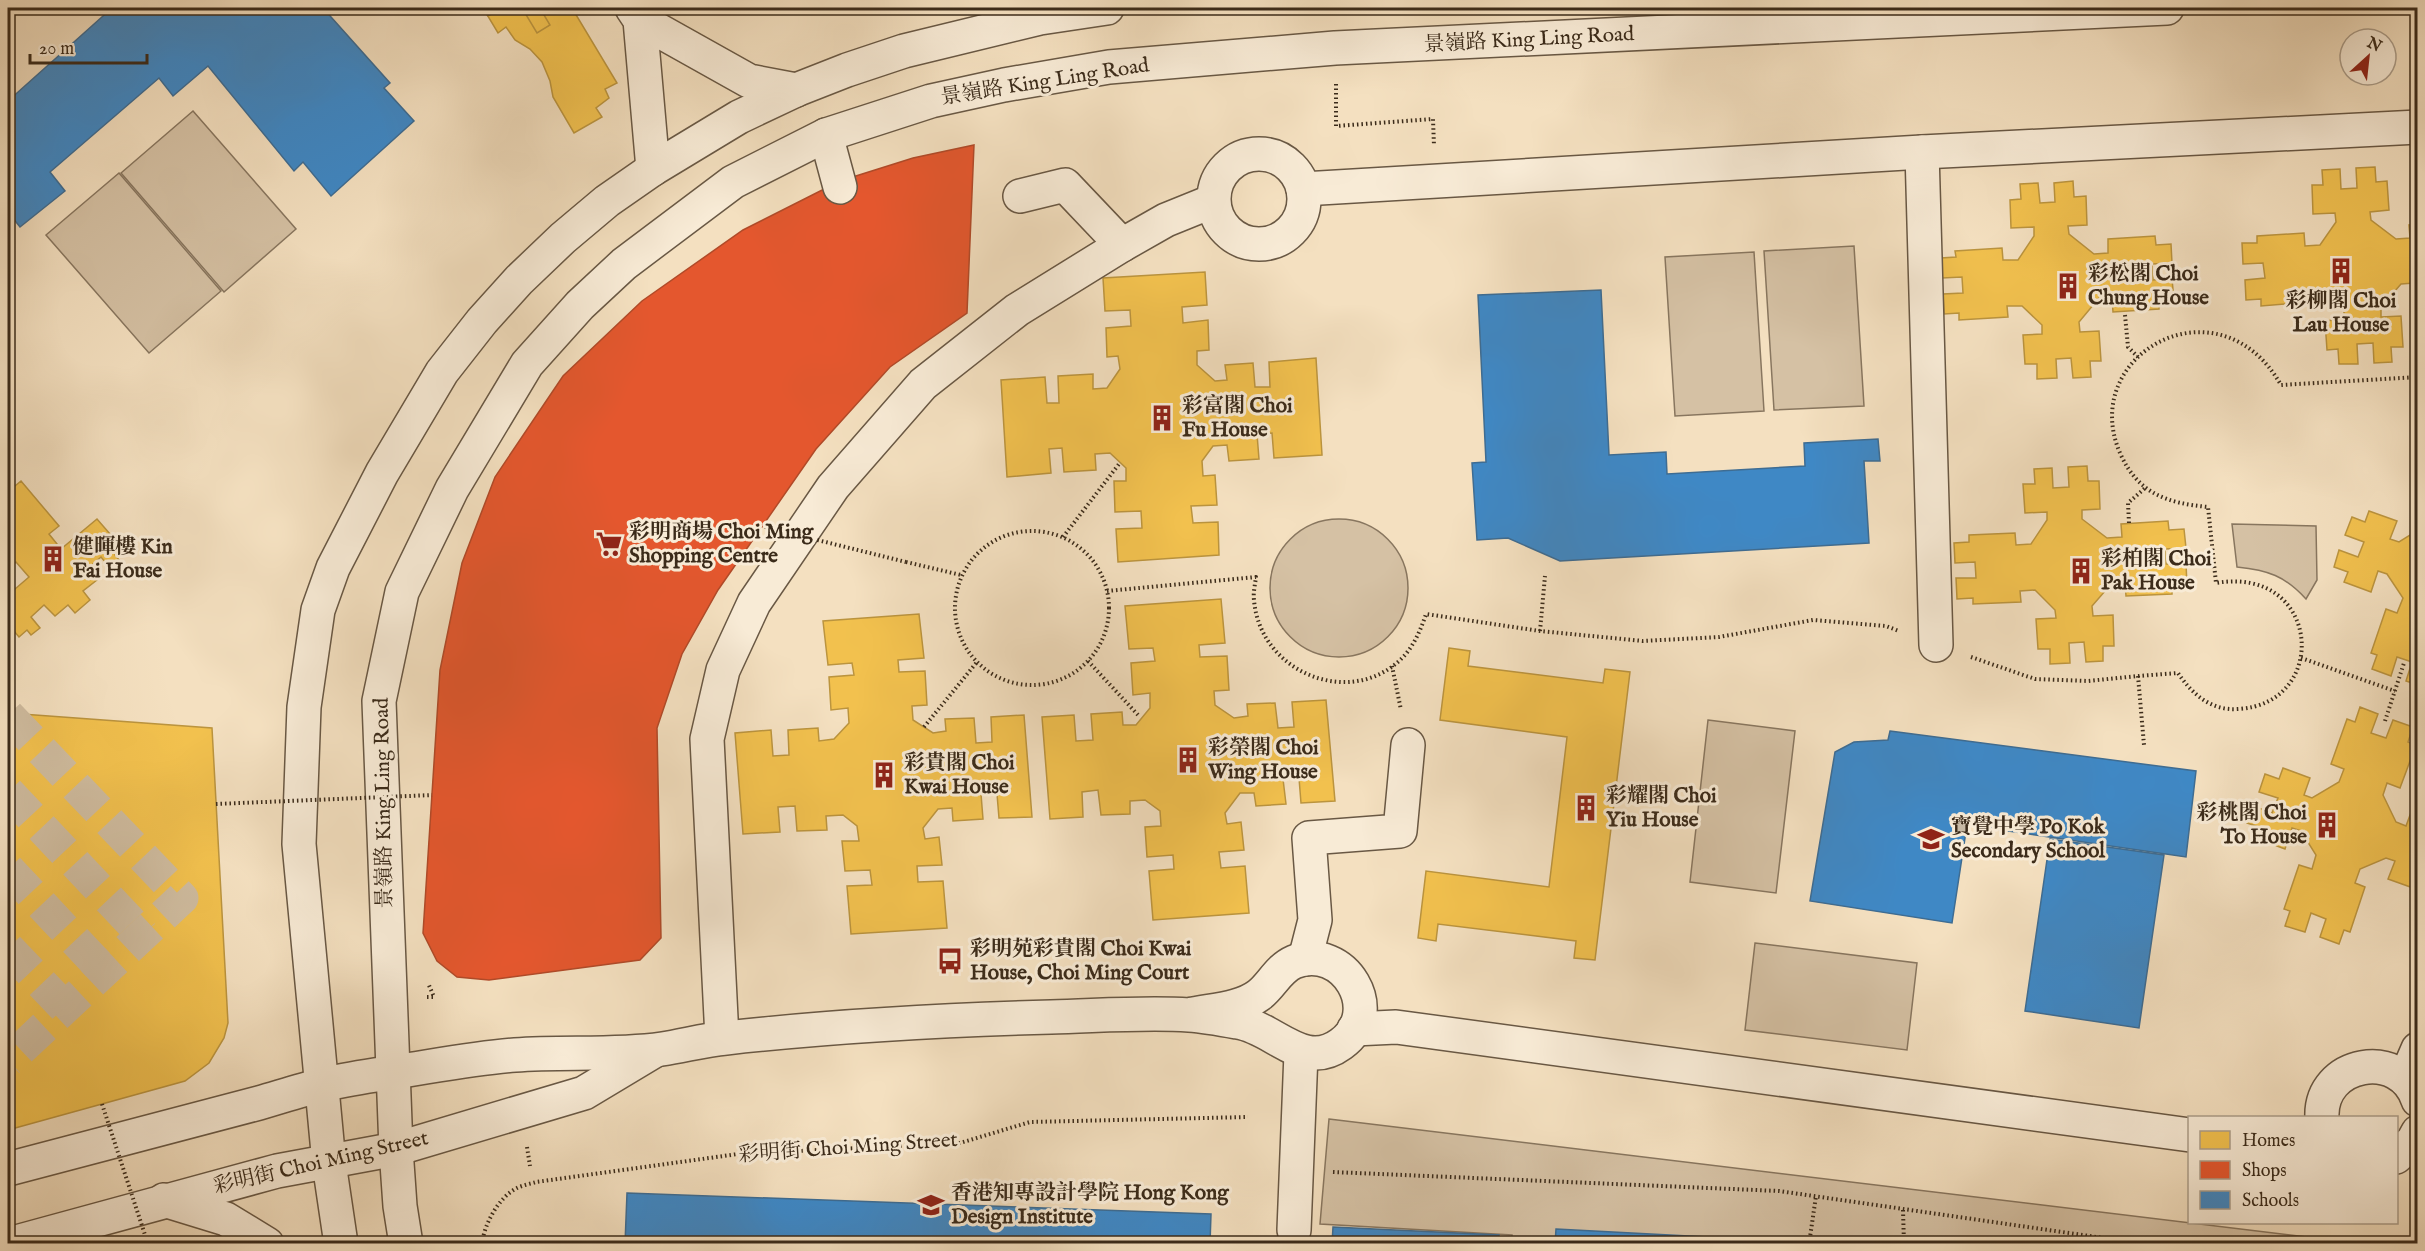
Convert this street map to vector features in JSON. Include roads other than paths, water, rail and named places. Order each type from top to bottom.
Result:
[{"type":"street","points":[[341,1244],[329,1163],[299,844],[304,707],[318,610],[333,568],[382,473],[442,372],[475,329],[519,280],[563,238],[607,201],[653,169],[739,117],[796,90],[875,60],[956,37],[1040,18],[1107,8]]},
{"type":"street","name":"景嶺路 King Ling Road","points":[[406,1244],[400,1206],[392,1072],[379,701],[402,592],[452,489],[527,364],[580,305],[624,264],[733,182],[826,135],[931,101],[1004,85],[1109,67],[1335,48],[2168,8]]},
{"type":"street","points":[[636,14],[749,81],[796,90]]},
{"type":"street","points":[[636,14],[653,169]]},
{"type":"street","points":[[1303,189],[1922,152],[2418,127]]},
{"type":"street","points":[[826,135],[840,187]]},
{"type":"street","points":[[1922,152],[1936,645]]},
{"type":"street","points":[[1260,154],[1275,157],[1297,176],[1303,189],[1304,204],[1300,219],[1291,231],[1279,240],[1264,244],[1250,244],[1235,238],[1224,229],[1216,215],[1213,201],[1215,186],[1222,173],[1232,163],[1245,156],[1260,154]]},
{"type":"street","points":[[1020,196],[1065,185],[1122,245]]},
{"type":"street","points":[[722,1038],[707,740],[723,670],[754,603],[833,487],[923,384],[1017,310],[1166,220],[1213,201]]},
{"type":"street","points":[[1294,1230],[1301,1053],[1313,1054],[1332,1050],[1347,1040],[1360,1015],[1360,1000],[1354,982],[1334,963],[1320,959],[1305,959],[1315,920],[1309,838],[1400,831],[1408,745]]},
{"type":"street","name":"彩明街 Choi Ming Street","points":[[1189,1015],[1254,999],[1269,987],[1284,968],[1305,959]]},
{"type":"street","name":"彩明街 Choi Ming Street","points":[[8,1169],[323,1084],[514,1055],[657,1050],[722,1038],[952,1019],[1189,1015],[1246,1023],[1277,1037],[1288,1047],[1301,1053]]},
{"type":"street","points":[[1354,1029],[1396,1027],[2188,1135]]},
{"type":"street","points":[[2411,1090],[2418,1049]]},
{"type":"street","name":"彩明街 Choi Ming Street","points":[[9,1244],[277,1171],[396,1149],[584,1093],[657,1050]]},
{"type":"street","points":[[2322,1116],[2321,1110],[2326,1095],[2334,1081],[2346,1072],[2361,1067],[2377,1066],[2392,1071],[2411,1090]]},
{"type":"street","points":[[2398,1156],[2413,1142],[2418,1132]]},
{"type":"street","points":[[164,1200],[226,1219],[267,1244]]},
{"type":"tunnel","points":[[8,715],[182,898],[8,1061]]},
{"type":"tunnel","points":[[8,792],[143,935]]},
{"type":"tunnel","points":[[8,869],[104,971]]},
{"type":"tunnel","points":[[8,948],[65,1008]]},
{"type":"place","name":"彩柳閣 Choi Lau House","points":[[2341,271]]},
{"type":"place","name":"彩松閣 Choi Chung House","points":[[2068,286]]},
{"type":"place","name":"彩富閣 Choi Fu House","points":[[1162,418]]},
{"type":"place","name":"彩明商場 Choi Ming Shopping Centre","points":[[609,544]]},
{"type":"place","name":"健暉樓 Kin Fai House","points":[[53,559]]},
{"type":"place","name":"彩柏閣 Choi Pak House","points":[[2081,571]]},
{"type":"place","name":"彩榮閣 Choi Wing House","points":[[1188,760]]},
{"type":"place","name":"彩貴閣 Choi Kwai House","points":[[884,775]]},
{"type":"place","name":"彩耀閣 Choi Yiu House","points":[[1586,808]]},
{"type":"place","name":"彩桃閣 Choi To House","points":[[2327,825]]},
{"type":"place","name":"寶覺中學 Po Kok Secondary School","points":[[1931,839]]},
{"type":"place","name":"彩明苑彩貴閣 Choi Kwai House, Choi Ming Court","points":[[950,961]]},
{"type":"place","name":"香港知專設計學院 Hong Kong Design Institute","points":[[931,1205]]}]
